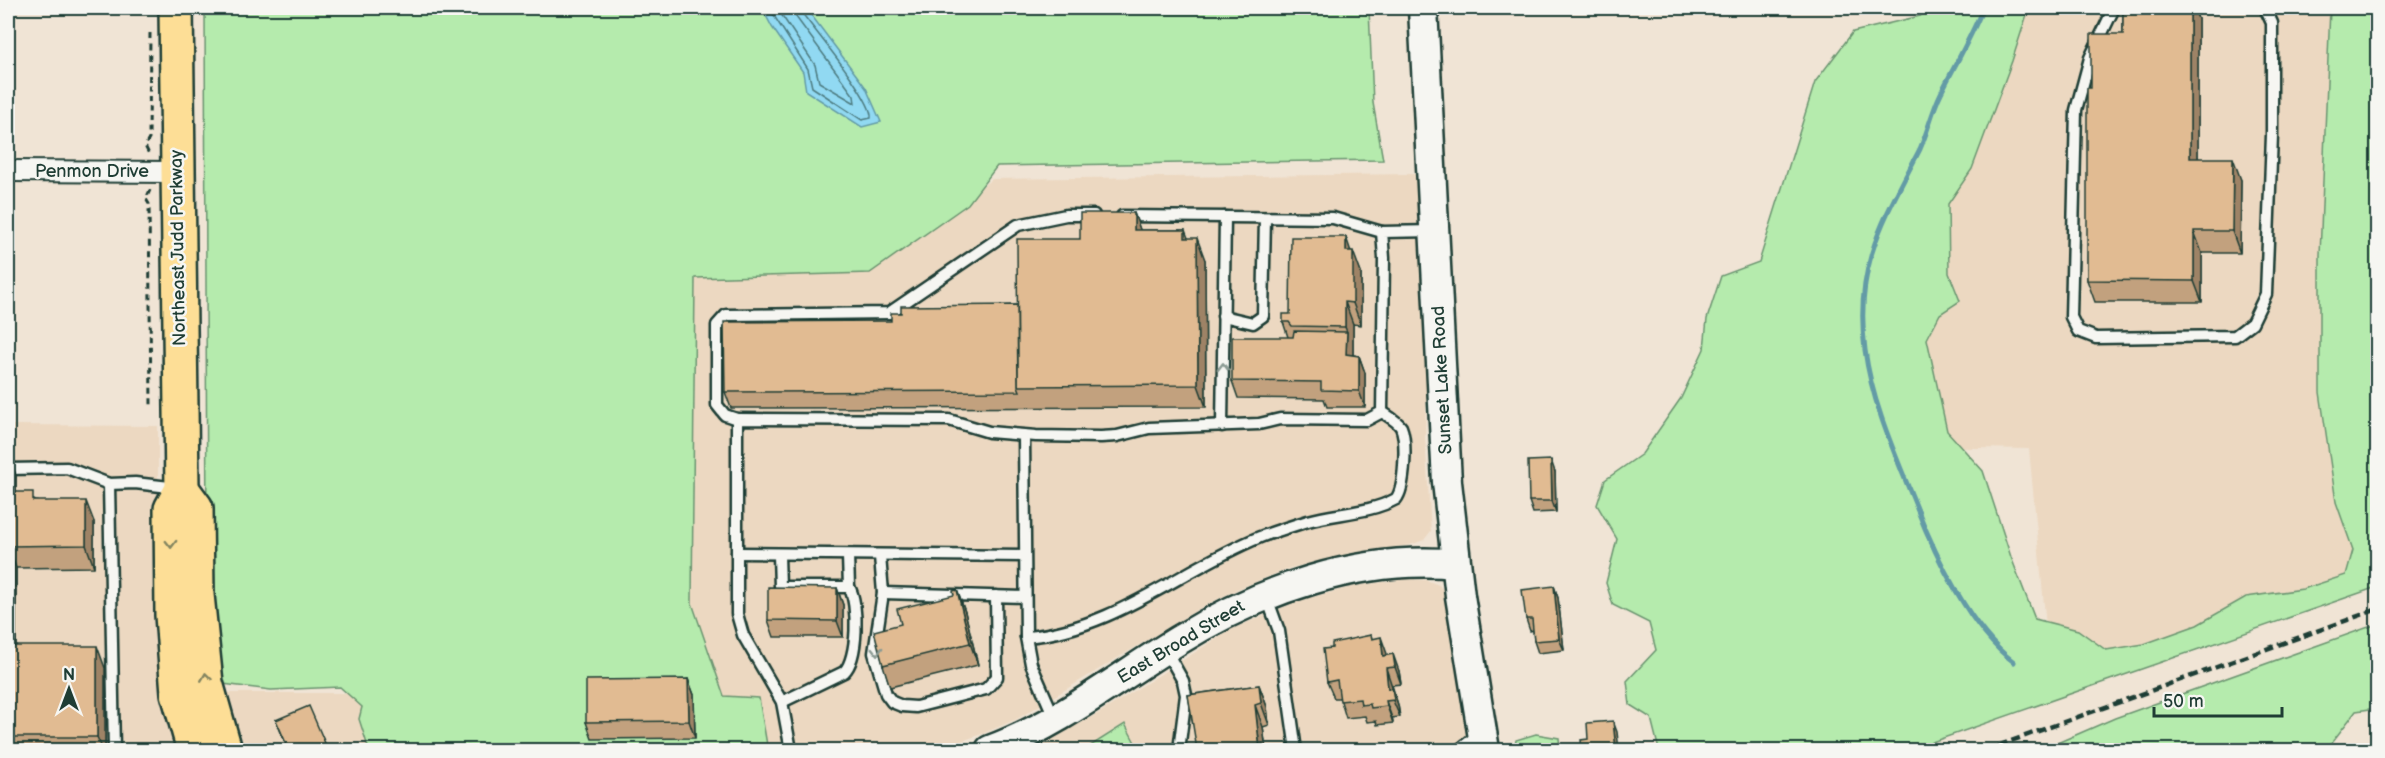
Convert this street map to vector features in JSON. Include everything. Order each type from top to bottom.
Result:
[{"type":"highway","name":"Northeast Judd Parkway","points":[[176,8],[182,489],[171,508],[172,615],[178,693],[194,750]]},
{"type":"highway","name":"Northeast Judd Parkway","points":[[182,489],[196,508],[197,595],[205,672],[225,750]]},
{"type":"main road","name":"Sunset Lake Road","points":[[1423,8],[1435,231],[1439,365],[1456,564],[1485,750]]},
{"type":"main road","name":"East Broad Street","points":[[990,750],[1055,719],[1220,615],[1265,595],[1364,569],[1429,562],[1456,564]]},
{"type":"street","name":"Penmon Drive","points":[[8,171],[177,172]]},
{"type":"lane","points":[[2114,8],[2090,58],[2076,110],[2071,318],[2078,331],[2096,338],[2235,336],[2252,323],[2266,294],[2272,112],[2272,23],[2265,8]]},
{"type":"lane","points":[[1382,412],[1367,420],[1280,418],[1259,424],[1149,428],[1117,436],[1024,436],[989,432],[949,420],[736,419],[725,415],[717,405],[717,325],[726,315],[889,313],[1018,225],[1066,215],[1333,218],[1382,232],[1435,231]]},
{"type":"lane","points":[[1222,426],[1225,217]]},
{"type":"lane","points":[[1223,316],[1253,323],[1263,316],[1265,218]]},
{"type":"lane","points":[[1382,232],[1384,258],[1382,412]]},
{"type":"lane","points":[[1026,637],[1067,629],[1114,613],[1260,537],[1308,521],[1396,499],[1404,486],[1403,436],[1399,424],[1382,412]]},
{"type":"lane","points":[[736,419],[737,614],[743,634],[782,702],[791,750]]},
{"type":"lane","points":[[1024,436],[1026,637],[1031,663],[1055,719]]},
{"type":"lane","points":[[8,469],[67,468],[109,484],[135,483],[182,489]]},
{"type":"lane","points":[[109,484],[114,750]]},
{"type":"lane","points":[[737,553],[848,556],[1024,556]]},
{"type":"lane","points":[[778,555],[780,587],[849,587]]},
{"type":"lane","points":[[782,702],[844,672],[851,666],[855,654],[854,596],[849,587],[848,556]]},
{"type":"lane","points":[[880,556],[883,593],[874,653],[886,694],[892,702],[902,706],[916,707],[986,689],[993,684],[997,677],[996,596]]},
{"type":"lane","points":[[883,593],[1024,597]]},
{"type":"lane","points":[[1265,595],[1279,631],[1296,750]]},
{"type":"lane","points":[[1165,649],[1183,681],[1186,695],[1179,750]]},
{"type":"lane","points":[[1459,750],[1474,738],[1479,721]]},
{"type":"path","points":[[150,32],[149,139],[145,146],[150,151]]},
{"type":"path","points":[[150,194],[146,199],[149,204],[151,405]]},
{"type":"shaded area","points":[[1984,8],[2369,8],[2362,576],[2052,688],[2029,449],[1924,447],[1894,252]]},
{"type":"shaded area","points":[[1421,174],[1428,330],[1425,437],[1431,531],[1424,540],[1410,545],[1348,554],[1290,568],[1240,588],[1200,608],[1017,719],[947,746],[929,750],[759,750],[759,698],[724,696],[692,603],[695,278],[870,273],[992,179]]},
{"type":"shaded area","points":[[8,425],[158,426],[158,544],[181,750],[8,750]]},
{"type":"shaded area","points":[[1405,579],[1426,580],[1439,585],[1447,595],[1468,750],[1031,750],[1101,712],[1230,630],[1301,600],[1356,586]]},
{"type":"shaded area","points":[[222,693],[364,693],[385,750],[237,750]]},
{"type":"green space","points":[[205,8],[1369,8],[1373,103],[1383,160],[997,166],[968,204],[870,273],[695,278],[692,603],[724,696],[759,698],[767,745],[761,750],[473,750],[469,746],[449,750],[369,750],[359,719],[362,707],[340,687],[271,690],[215,683],[207,553]]},
{"type":"green space","points":[[1932,8],[2029,8],[1972,169],[1948,204],[1949,273],[1960,301],[1940,314],[1927,339],[1947,431],[1983,471],[2011,557],[2035,619],[2078,630],[2106,650],[2144,644],[2197,625],[2246,597],[2303,589],[2346,575],[2353,550],[2336,502],[2320,392],[2320,255],[2330,8],[2377,8],[2377,587],[1909,750],[1659,750],[1651,718],[1630,705],[1627,681],[1656,650],[1649,623],[1613,605],[1606,583],[1617,539],[1597,505],[1605,480],[1642,454],[1681,398],[1704,349],[1707,319],[1721,276],[1759,262],[1815,82],[1853,32],[1920,16]]},
{"type":"green space","points":[[2377,624],[2377,708],[2356,711],[2326,750],[2041,750],[2115,718]]},
{"type":"green space","points":[[1125,724],[1139,750],[1084,750]]},
{"type":"green space","points":[[1536,734],[1559,738],[1560,750],[1514,750],[1516,740]]},
{"type":"water","points":[[762,8],[806,8],[866,88],[881,122],[862,127],[806,91],[803,72],[772,27]]},
{"type":"building","points":[[2123,8],[2190,8],[2190,158],[2233,158],[2232,231],[2194,231],[2194,281],[2087,280],[2087,88],[2091,88],[2091,34],[2123,34]]},
{"type":"building","points":[[1080,213],[1134,213],[1134,230],[1185,230],[1185,238],[1197,238],[1198,385],[1018,386],[1017,239],[1080,239]]},
{"type":"building","points":[[1291,237],[1346,237],[1346,251],[1353,251],[1353,303],[1345,302],[1345,327],[1292,326],[1289,322],[1283,322],[1283,314],[1290,314]]},
{"type":"building","points":[[1017,305],[1018,386],[1020,391],[725,392],[724,322],[891,321],[891,313],[901,313],[901,306]]},
{"type":"building","points":[[1294,331],[1347,332],[1346,354],[1359,356],[1359,391],[1321,390],[1321,382],[1232,381],[1232,337],[1293,337]]},
{"type":"building","points":[[1551,460],[1552,501],[1529,501],[1528,461]]},
{"type":"building","points":[[8,492],[33,492],[33,501],[86,501],[86,545],[8,546]]},
{"type":"building","points":[[1554,586],[1559,639],[1534,641],[1532,619],[1526,619],[1522,590]]},
{"type":"building","points":[[768,587],[837,588],[837,621],[768,620]]},
{"type":"building","points":[[957,590],[970,643],[883,665],[874,631],[901,624],[897,609],[954,595],[953,591]]},
{"type":"building","points":[[1371,635],[1372,639],[1381,637],[1383,656],[1393,654],[1395,667],[1386,668],[1388,689],[1392,688],[1394,700],[1386,701],[1387,706],[1371,708],[1370,704],[1361,705],[1360,699],[1340,701],[1337,680],[1327,682],[1323,649],[1332,648],[1332,643]]},
{"type":"building","points":[[8,646],[97,646],[97,737],[8,737]]},
{"type":"building","points":[[688,679],[689,721],[586,722],[586,680]]},
{"type":"building","points":[[1259,685],[1261,703],[1255,705],[1260,750],[1225,750],[1225,746],[1197,750],[1188,695]]},
{"type":"building","points":[[309,706],[328,750],[289,750],[276,720]]},
{"type":"building","points":[[1613,721],[1616,750],[1582,750],[1581,740],[1588,739],[1587,723]]},
{"type":"waterway","points":[[1983,8],[1938,100],[1920,149],[1894,199],[1874,245],[1864,293],[1863,320],[1865,350],[1873,390],[1893,449],[1924,526],[1944,569],[1969,612],[1998,648],[2014,662]]},
{"type":"railway","points":[[1986,750],[2378,609]]}]
